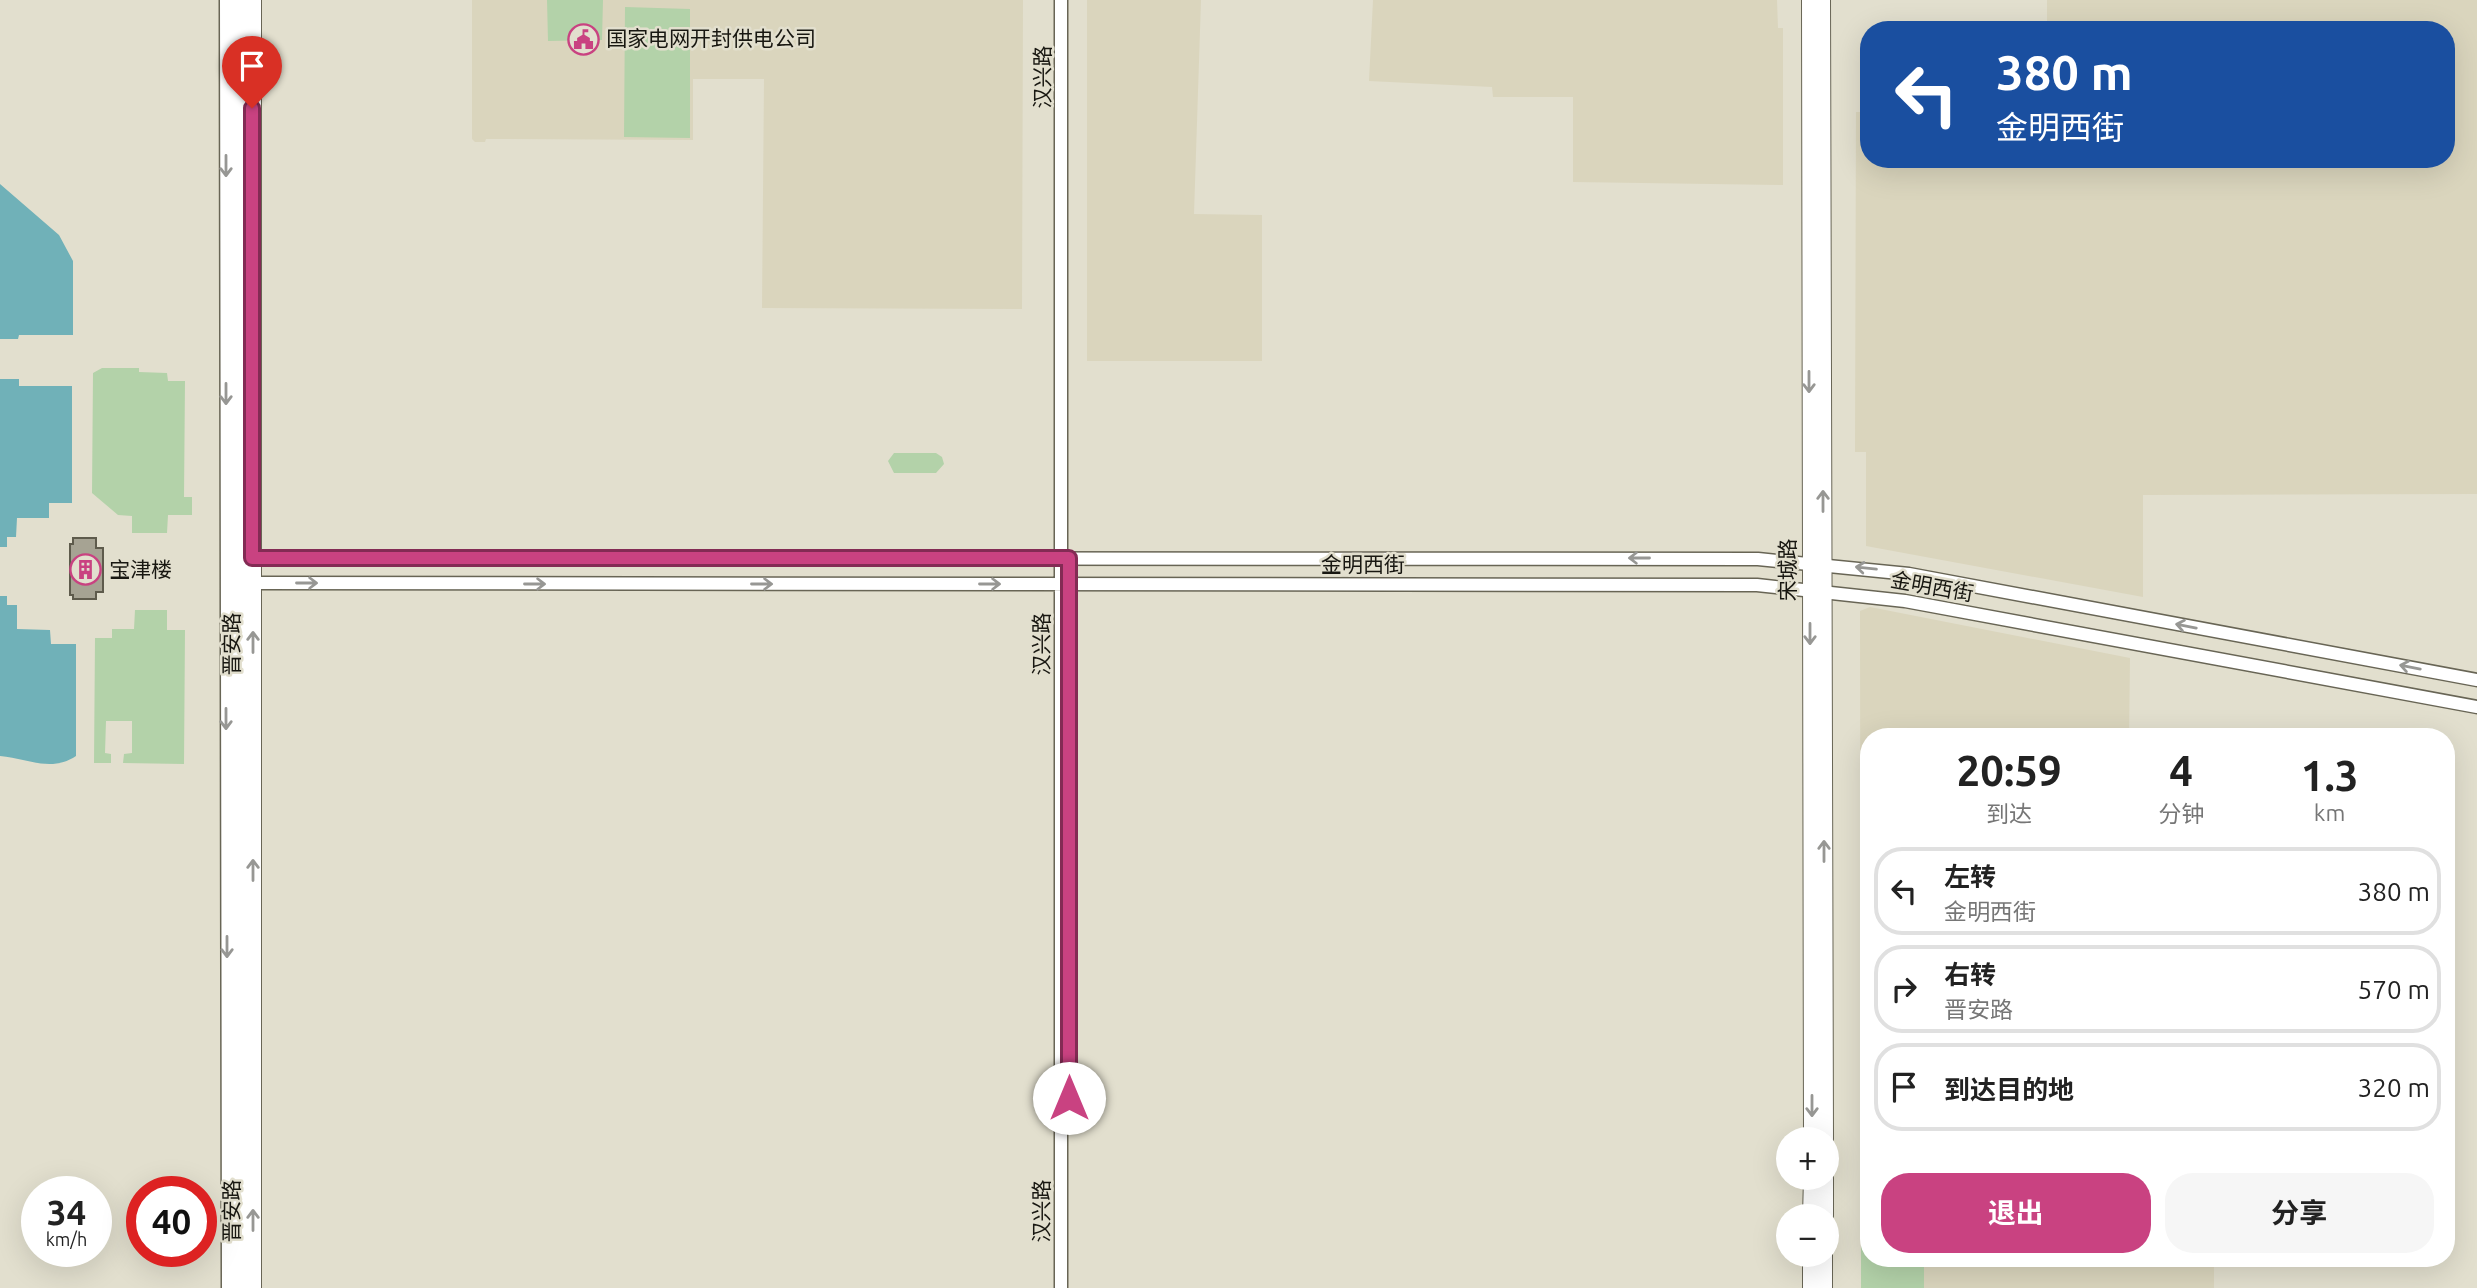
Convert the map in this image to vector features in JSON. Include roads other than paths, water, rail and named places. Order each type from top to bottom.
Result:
[{"type":"main road","name":"晋安路","points":[[239,0],[246,558],[239,1288]]},
{"type":"main road","name":"晋安路","points":[[246,558],[253,0]]},
{"type":"main road","name":"宋城路","points":[[1810,0],[1816,563],[1812,1127]]},
{"type":"main road","name":"宋城路","points":[[1816,563],[1822,0]]},
{"type":"main road","name":"晋安路","points":[[246,583],[253,1288]]},
{"type":"main road","name":"宋城路","points":[[1816,591],[1825,1127]]},
{"type":"main road","points":[[1811,1267],[1811,1288]]},
{"type":"main road","points":[[1824,1267],[1824,1288]]},
{"type":"street","points":[[226,0],[228,1288]]},
{"type":"street","name":"汉兴路","points":[[1061,1288],[1065,584],[1062,0]]},
{"type":"street","name":"汉兴路","points":[[1065,558],[1070,0]]},
{"type":"street","name":"金明西街","points":[[246,558],[1744,558],[1909,574],[2477,680]]},
{"type":"street","name":"金明西街","points":[[246,583],[1757,585],[1905,600],[2477,707]]},
{"type":"street","name":"汉兴路","points":[[1065,584],[1069,1288]]},
{"type":"water","points":[[0,184],[59,235],[73,261],[73,335],[19,335],[18,339],[0,339]]},
{"type":"water","points":[[0,379],[19,379],[19,386],[72,386],[72,503],[49,503],[49,518],[17,518],[16,537],[7,537],[7,547],[0,547]]},
{"type":"water","points":[[0,596],[7,596],[7,605],[17,605],[17,629],[50,630],[51,644],[76,644],[76,756],[67,761],[48,764],[0,756]]},
{"type":"place","name":"国家电网开封供电公司","points":[[583,39]]},
{"type":"place","name":"宝津楼","points":[[86,570]]}]
